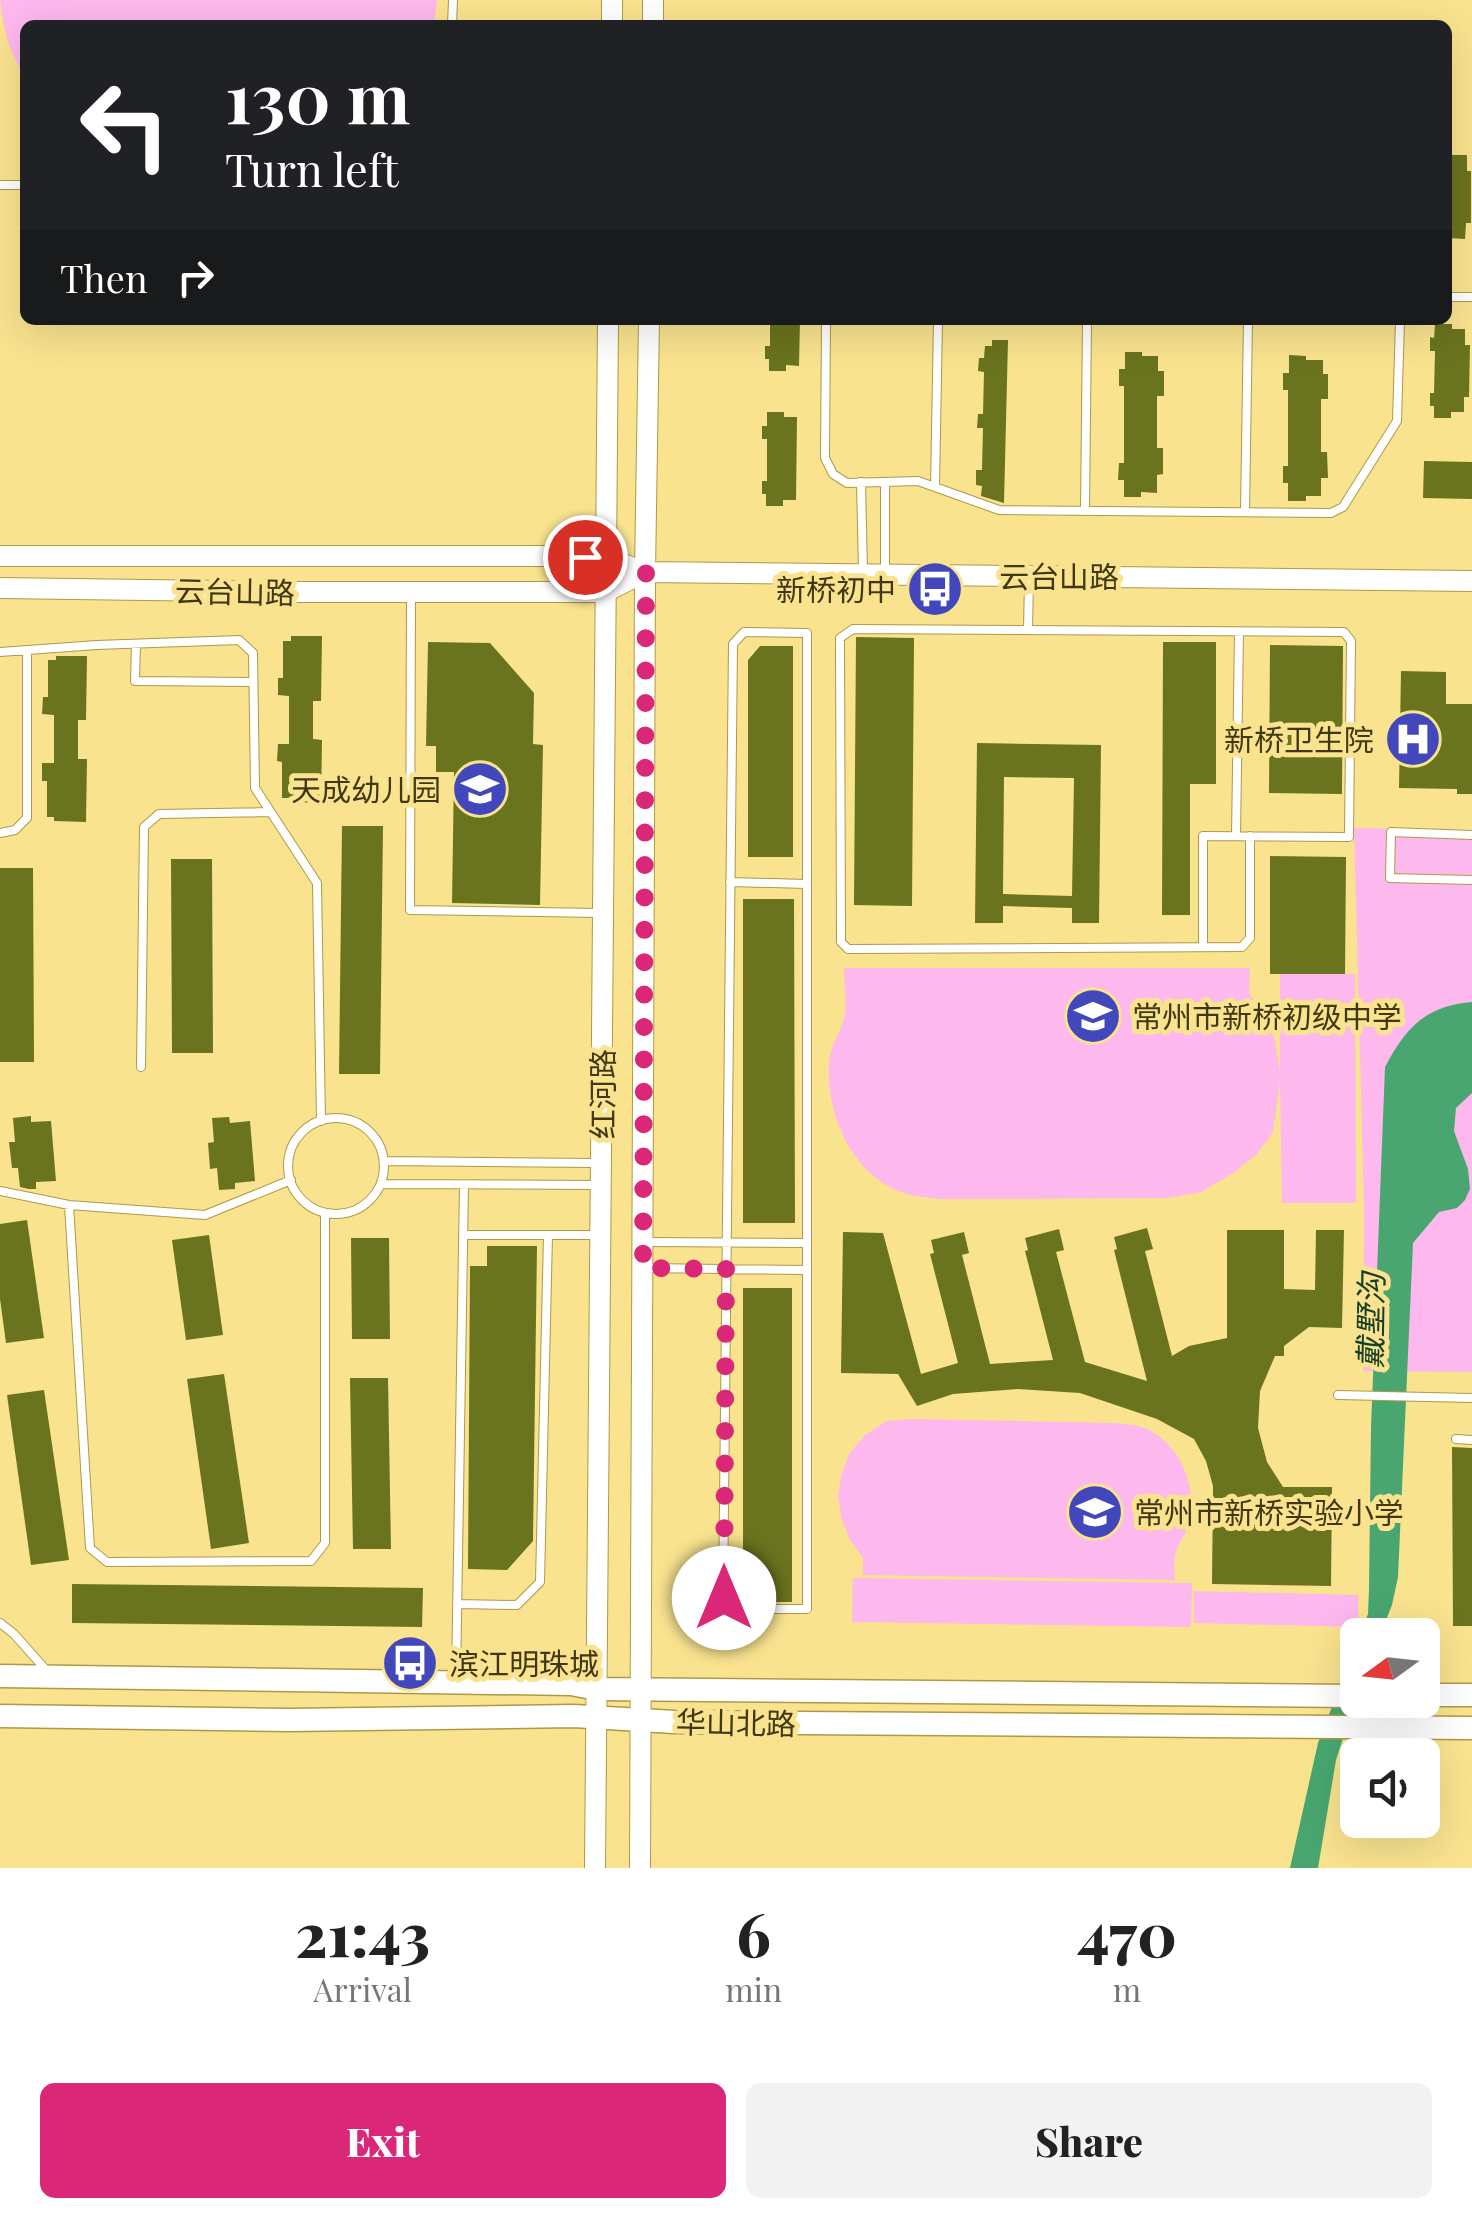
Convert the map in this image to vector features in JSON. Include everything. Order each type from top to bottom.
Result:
[{"type":"main road","name":"华山北路","points":[[0,1676],[571,1684],[642,1689],[1340,1696]]},
{"type":"main road","points":[[1440,1695],[1472,1695]]},
{"type":"main road","name":"华山北路","points":[[0,1716],[289,1720],[597,1717],[1472,1728]]},
{"type":"street","name":"红河路","points":[[595,1868],[608,325]]},
{"type":"street","name":"红河路","points":[[640,1868],[649,325]]},
{"type":"street","name":"云台山路","points":[[0,556],[606,558],[646,572],[1472,581]]},
{"type":"street","name":"云台山路","points":[[0,588],[606,592],[646,572]]},
{"type":"lane","points":[[826,325],[826,458],[833,474],[846,482],[918,481],[999,510],[1331,513],[1342,507],[1398,421],[1400,325]]},
{"type":"lane","points":[[935,488],[938,325]]},
{"type":"lane","points":[[1085,511],[1087,325]]},
{"type":"lane","points":[[1245,512],[1248,325]]},
{"type":"lane","points":[[861,482],[863,574]]},
{"type":"lane","points":[[884,482],[885,574]]},
{"type":"lane","points":[[1028,630],[1030,576]]},
{"type":"lane","points":[[411,592],[410,910],[603,914]]},
{"type":"lane","points":[[1203,947],[1203,836],[1250,836],[1348,837],[1351,640],[1344,632],[853,629],[840,638],[840,942],[848,949],[1242,947],[1250,938],[1250,836]]},
{"type":"lane","points":[[744,632],[807,632],[807,884],[806,1610],[733,1609],[724,1598],[730,882],[733,644],[744,632]]},
{"type":"lane","points":[[1236,836],[1239,632]]},
{"type":"lane","points":[[0,652],[239,640],[253,653],[255,788],[317,884],[321,1121]]},
{"type":"lane","points":[[136,644],[135,681],[253,682]]},
{"type":"lane","points":[[0,833],[15,830],[27,818],[27,650]]},
{"type":"lane","points":[[141,1067],[144,826],[160,814],[270,812]]},
{"type":"lane","points":[[1472,836],[1390,832],[1390,878],[1472,880]]},
{"type":"lane","points":[[730,882],[807,884]]},
{"type":"lane","points":[[340,1118],[368,1130],[384,1161],[381,1184],[370,1200],[358,1210],[342,1214],[325,1213],[298,1195],[290,1180],[288,1164],[299,1136],[310,1126],[340,1118]]},
{"type":"lane","points":[[384,1161],[601,1163]]},
{"type":"lane","points":[[0,1191],[69,1205],[205,1215],[290,1180]]},
{"type":"lane","points":[[381,1184],[601,1186]]},
{"type":"lane","points":[[456,1682],[464,1185]]},
{"type":"lane","points":[[69,1205],[90,1548],[107,1562],[311,1561],[325,1543],[325,1213]]},
{"type":"lane","points":[[463,1235],[601,1235]]},
{"type":"lane","points":[[458,1604],[518,1605],[540,1582],[548,1235]]},
{"type":"lane","points":[[644,1242],[807,1243]]},
{"type":"lane","points":[[643,1268],[806,1270]]},
{"type":"lane","points":[[1338,1395],[1472,1398]]},
{"type":"lane","points":[[1456,1440],[1472,1440]]},
{"type":"lane","points":[[0,1623],[53,1677]]},
{"type":"shaded area","points":[[0,0],[437,0],[435,20],[20,20],[20,68],[5,30]]},
{"type":"shaded area","points":[[1354,828],[1472,830],[1472,1372],[1363,1371],[1364,1208]]},
{"type":"shaded area","points":[[844,968],[1250,968],[1249,993],[1264,1013],[1274,1037],[1280,1071],[1280,974],[1355,974],[1356,1203],[1282,1203],[1280,1082],[1273,1132],[1257,1154],[1201,1192],[1168,1198],[938,1199],[911,1195],[889,1186],[872,1175],[847,1143],[833,1105],[829,1059],[844,1016]]},
{"type":"shaded area","points":[[1472,1002],[1472,1093],[1456,1108],[1454,1131],[1468,1169],[1470,1189],[1457,1208],[1439,1212],[1413,1243],[1398,1577],[1387,1618],[1366,1618],[1385,1067],[1419,1021],[1456,1004]]},
{"type":"shaded area","points":[[887,1421],[1114,1423],[1141,1427],[1157,1435],[1176,1454],[1191,1493],[1190,1520],[1174,1559],[1175,1580],[863,1575],[863,1558],[842,1520],[838,1496],[842,1473],[849,1454],[865,1435]]},
{"type":"shaded area","points":[[853,1578],[1192,1583],[1191,1627],[852,1622]]},
{"type":"shaded area","points":[[1194,1591],[1358,1595],[1358,1618],[1340,1618],[1340,1627],[1194,1623]]},
{"type":"shaded area","points":[[1340,1686],[1340,1718],[1350,1718],[1340,1738],[1318,1868],[1290,1868],[1318,1743]]},
{"type":"building","points":[[1452,155],[1467,155],[1467,171],[1471,171],[1471,223],[1466,223],[1465,239],[1452,238]]},
{"type":"building","points":[[770,325],[800,325],[799,366],[786,365],[786,371],[769,371],[765,346],[770,346]]},
{"type":"building","points":[[1435,325],[1452,325],[1452,329],[1465,329],[1465,345],[1470,345],[1469,397],[1464,397],[1464,412],[1451,412],[1451,418],[1434,418],[1434,406],[1430,406],[1435,351],[1430,351],[1430,337],[1434,338]]},
{"type":"building","points":[[992,340],[1008,340],[1004,503],[981,496],[982,486],[976,485],[976,470],[982,470],[983,428],[977,428],[978,414],[983,414],[984,372],[978,371],[979,358],[984,358],[985,346],[992,346]]},
{"type":"building","points":[[1125,352],[1158,356],[1158,371],[1164,371],[1164,396],[1157,396],[1157,448],[1163,448],[1163,474],[1157,475],[1157,493],[1141,492],[1141,497],[1124,497],[1124,480],[1118,480],[1119,463],[1124,463],[1124,386],[1119,386],[1119,369],[1125,369]]},
{"type":"building","points":[[1289,355],[1323,360],[1323,374],[1328,374],[1328,399],[1321,399],[1321,452],[1327,452],[1328,478],[1321,478],[1321,496],[1306,496],[1306,501],[1288,501],[1288,483],[1283,483],[1283,466],[1288,466],[1288,390],[1283,390],[1283,373],[1289,373]]},
{"type":"building","points":[[767,412],[797,417],[796,500],[783,500],[783,506],[766,506],[766,494],[762,494],[762,481],[767,481],[767,439],[762,439],[762,426],[767,426]]},
{"type":"building","points":[[1424,461],[1472,462],[1472,499],[1423,498]]},
{"type":"building","points":[[291,636],[322,636],[321,701],[313,701],[313,739],[322,740],[321,803],[289,802],[289,798],[282,798],[278,744],[289,744],[289,696],[278,695],[278,678],[283,678],[283,641],[291,641]]},
{"type":"building","points":[[856,637],[914,638],[912,906],[854,905]]},
{"type":"building","points":[[428,642],[490,643],[534,693],[533,744],[543,745],[540,905],[452,903],[454,772],[436,772],[436,746],[426,746]]},
{"type":"building","points":[[1163,642],[1216,642],[1216,784],[1190,784],[1190,915],[1162,915]]},
{"type":"building","points":[[1270,645],[1343,646],[1342,794],[1269,793]]},
{"type":"building","points":[[760,646],[793,646],[793,857],[748,857],[748,660]]},
{"type":"building","points":[[56,656],[87,656],[86,720],[78,720],[78,759],[87,759],[86,822],[54,821],[54,817],[47,817],[47,781],[42,781],[42,763],[54,763],[54,715],[42,714],[43,697],[48,697],[48,660],[56,660]]},
{"type":"building","points":[[1401,671],[1446,672],[1446,704],[1472,704],[1472,794],[1457,794],[1457,789],[1399,788]]},
{"type":"building","points":[[977,743],[1101,745],[1099,923],[1072,923],[1072,908],[1003,906],[1003,923],[975,923]],"holes":[[[1004,777],[1074,778],[1072,896],[1003,894]]]},
{"type":"building","points":[[342,826],[383,826],[380,1074],[339,1074]]},
{"type":"building","points":[[1270,856],[1346,857],[1345,974],[1270,974]]},
{"type":"building","points":[[171,859],[212,859],[213,1053],[172,1053]]},
{"type":"building","points":[[0,868],[33,868],[34,1062],[0,1062]]},
{"type":"building","points":[[743,899],[794,899],[795,1223],[743,1223]]},
{"type":"building","points":[[31,1116],[31,1122],[51,1121],[56,1181],[36,1182],[36,1189],[20,1187],[18,1168],[12,1168],[9,1142],[15,1142],[13,1118]]},
{"type":"building","points":[[229,1117],[230,1123],[250,1121],[255,1181],[219,1190],[217,1168],[210,1169],[208,1143],[214,1142],[212,1118]]},
{"type":"building","points":[[27,1220],[44,1338],[6,1343],[0,1299],[0,1224]]},
{"type":"building","points":[[1147,1228],[1153,1249],[1145,1251],[1172,1356],[1189,1346],[1227,1338],[1227,1230],[1284,1230],[1284,1289],[1315,1290],[1316,1230],[1344,1230],[1342,1328],[1309,1327],[1284,1346],[1284,1356],[1275,1356],[1260,1391],[1258,1428],[1267,1462],[1283,1487],[1332,1487],[1331,1586],[1212,1584],[1213,1486],[1206,1461],[1194,1439],[1157,1419],[1080,1393],[1018,1389],[953,1394],[917,1406],[898,1374],[841,1373],[843,1232],[883,1233],[921,1374],[958,1363],[930,1254],[934,1253],[931,1240],[964,1232],[969,1253],[962,1255],[990,1364],[1053,1360],[1025,1238],[1059,1229],[1064,1250],[1056,1252],[1085,1362],[1147,1381],[1114,1237]]},
{"type":"building","points":[[209,1235],[223,1335],[186,1340],[172,1240]]},
{"type":"building","points":[[351,1238],[389,1238],[390,1339],[352,1339]]},
{"type":"building","points":[[487,1246],[537,1246],[533,1541],[507,1570],[468,1569],[470,1266],[487,1266]]},
{"type":"building","points":[[743,1288],[792,1288],[792,1602],[763,1602],[743,1585]]},
{"type":"building","points":[[224,1374],[249,1543],[211,1549],[187,1379]]},
{"type":"building","points":[[350,1378],[388,1378],[391,1549],[353,1549]]},
{"type":"building","points":[[44,1390],[69,1560],[31,1565],[7,1395]]},
{"type":"building","points":[[1452,1447],[1472,1448],[1472,1626],[1453,1626]]},
{"type":"building","points":[[72,1584],[423,1588],[422,1627],[72,1623]]},
{"type":"place","name":"新桥初中","points":[[935,589]]},
{"type":"place","name":"新桥卫生院","points":[[1413,739]]},
{"type":"place","name":"天成幼儿园","points":[[480,789]]},
{"type":"place","name":"常州市新桥初级中学","points":[[1093,1016]]},
{"type":"place","name":"常州市新桥实验小学","points":[[1095,1512]]},
{"type":"place","name":"滨江明珠城","points":[[410,1663]]},
{"type":"route","points":[[585,557],[606,558],[646,572],[643,1268],[726,1269],[724,1598]]},
{"type":"water label","name":"戴墅沟","points":[[1369,1321]]}]
